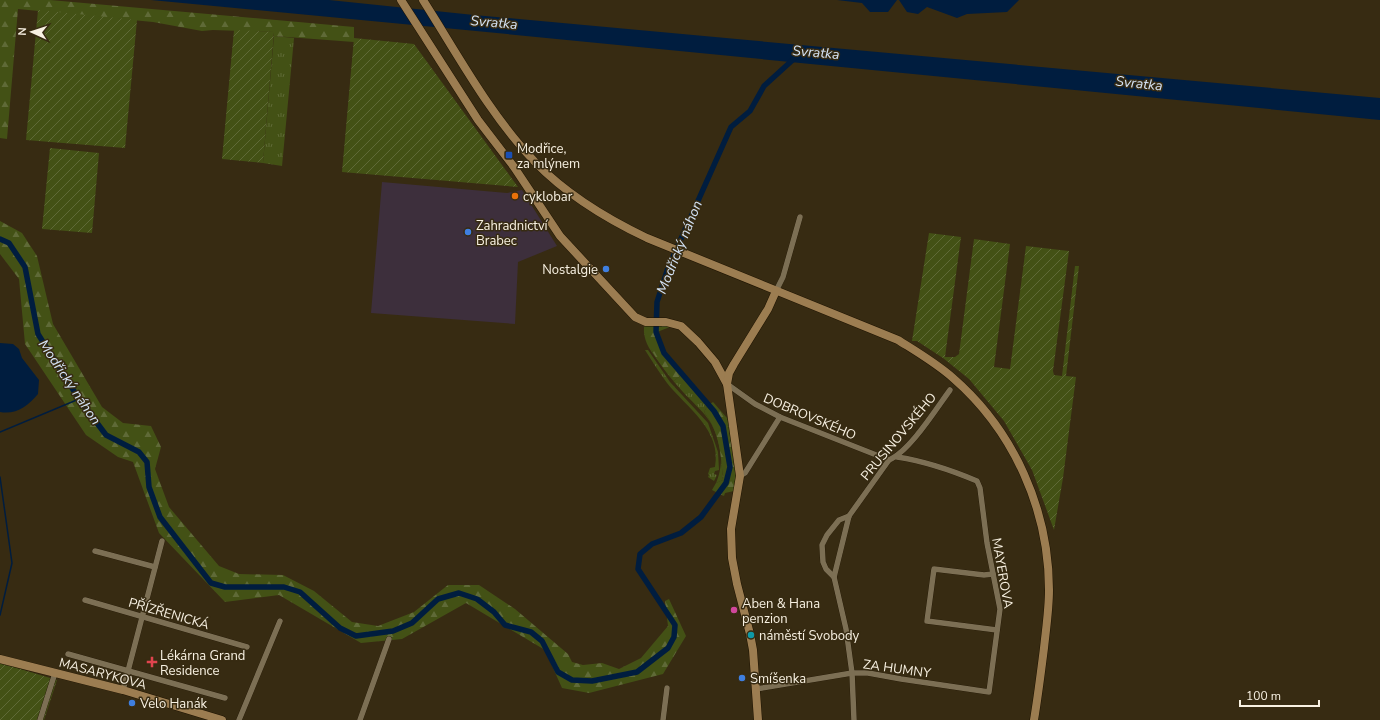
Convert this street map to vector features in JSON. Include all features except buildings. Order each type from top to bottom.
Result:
[{"type":"street","points":[[401,0],[478,120],[514,167],[560,236],[632,314],[642,321],[650,323],[666,322],[681,326],[698,342],[715,362],[727,384],[740,476],[731,529],[732,558],[750,634],[758,720]]},
{"type":"street","points":[[423,0],[446,37],[518,143],[558,182],[598,212],[664,246],[898,340],[954,379],[977,402],[1010,447],[1028,482],[1037,508],[1044,537],[1048,566],[1048,615],[1034,720]]},
{"type":"street","points":[[727,384],[734,364],[768,309],[783,277],[800,217]]},
{"type":"street","name":"DOBROVSKÉHO","points":[[727,384],[755,404],[780,417],[889,460]]},
{"type":"street","name":"PRUSINOVSKÉHO","points":[[854,720],[852,673],[846,629],[834,577],[849,516],[889,460],[897,457],[915,437],[950,390]]},
{"type":"street","points":[[740,476],[746,473],[780,417]]},
{"type":"street","name":"MAYEROVA","points":[[897,457],[911,459],[976,481],[980,488],[987,543],[1000,610],[989,692]]},
{"type":"street","name":"PRUSINOVSKÉHO","points":[[834,577],[826,569],[823,562],[822,545],[827,535],[839,520],[849,516]]},
{"type":"street","points":[[123,690],[162,541]]},
{"type":"street","points":[[95,550],[155,567]]},
{"type":"street","points":[[994,574],[934,569],[927,621],[997,630]]},
{"type":"street","name":"PŘÍZŘENICKÁ","points":[[85,600],[247,647]]},
{"type":"street","points":[[239,720],[280,621]]},
{"type":"street","points":[[360,720],[389,639]]},
{"type":"street","name":"MASARYKOVA","points":[[68,654],[224,698]]},
{"type":"street","name":"MASARYKOVA","points":[[0,659],[123,690],[222,720]]},
{"type":"street","points":[[40,720],[55,673]]},
{"type":"street","name":"ZA HUMNY","points":[[756,690],[852,673],[868,673],[989,692]]},
{"type":"street","points":[[663,720],[667,688]]},
{"type":"shaded area","points":[[382,182],[507,193],[522,190],[557,246],[518,262],[515,324],[371,313]]},
{"type":"green space","points":[[0,0],[50,0],[354,27],[354,42],[274,36],[274,32],[202,31],[153,22],[18,9],[7,139],[0,138]]},
{"type":"green space","points":[[38,10],[137,20],[125,148],[26,140]]},
{"type":"green space","points":[[234,30],[274,32],[263,163],[222,159]]},
{"type":"green space","points":[[274,36],[294,38],[282,166],[263,163]]},
{"type":"green space","points":[[354,38],[414,44],[518,187],[342,172]]},
{"type":"green space","points":[[50,148],[99,153],[92,233],[42,229]]},
{"type":"green space","points":[[0,221],[22,233],[37,256],[53,324],[102,407],[123,423],[151,426],[161,447],[155,469],[169,507],[219,566],[239,574],[283,575],[314,591],[352,622],[378,626],[414,612],[448,585],[479,585],[515,609],[568,654],[572,662],[583,665],[602,663],[619,669],[641,658],[668,626],[665,601],[669,599],[686,636],[663,674],[589,693],[562,688],[545,650],[466,603],[402,639],[361,643],[279,595],[225,602],[159,533],[133,462],[118,457],[86,435],[25,344],[19,279],[0,254]]},
{"type":"green space","points":[[929,233],[961,237],[945,357],[955,357],[959,354],[974,239],[1010,244],[994,367],[1010,369],[1026,246],[1069,251],[1053,371],[1054,375],[1062,376],[1075,266],[1079,266],[1066,376],[1076,377],[1063,478],[1054,530],[1032,470],[1004,421],[969,379],[943,358],[917,341],[912,341]]},
{"type":"green space","points":[[666,323],[670,327],[657,332],[665,352],[710,404],[713,402],[727,418],[731,427],[736,475],[734,491],[725,493],[724,496],[712,490],[716,483],[723,480],[717,436],[704,412],[708,405],[681,375],[674,381],[656,358],[646,338],[644,331],[648,325]]},
{"type":"green space","points":[[648,325],[652,351],[674,381],[681,375],[708,405],[704,412],[712,425],[672,380],[651,351],[647,344],[644,331],[644,327]]},
{"type":"green space","points":[[645,350],[648,350],[670,382],[708,423],[718,452],[719,470],[715,471],[714,474],[717,475],[714,481],[708,477],[710,468],[715,467],[716,454],[708,431],[701,420],[667,383]]},
{"type":"green space","points":[[712,425],[713,426],[719,442],[721,457],[717,437]]},
{"type":"green space","points":[[721,457],[723,480],[716,483],[721,467]]},
{"type":"green space","points":[[0,663],[57,680],[44,720],[0,720]]},
{"type":"water","name":"Svratka","points":[[151,0],[329,0],[474,15],[1380,98],[1380,120],[476,31]]},
{"type":"water","points":[[837,0],[897,0],[888,12],[870,12],[862,3]]},
{"type":"water","points":[[899,0],[1019,0],[1007,12],[967,14],[957,18],[927,7],[918,14],[907,12]]},
{"type":"water","points":[[0,343],[13,344],[19,349],[22,358],[39,380],[38,394],[26,406],[16,411],[6,413],[0,412]]},
{"type":"waterway","name":"Modřický náhon","points":[[0,239],[9,243],[25,267],[38,334],[79,399],[106,435],[139,452],[147,462],[149,487],[160,517],[211,583],[225,587],[284,587],[300,592],[340,628],[356,636],[393,631],[412,623],[438,599],[459,593],[477,599],[494,612],[505,625],[531,632],[542,641],[558,672],[572,680],[592,681],[637,672],[668,648],[674,637],[675,625],[638,569],[640,554],[652,544],[681,533],[701,517],[726,483],[730,467],[723,426],[714,411],[664,353],[656,332],[657,302],[668,268],[731,127],[750,111],[764,86],[797,56]]},
{"type":"waterway","points":[[0,432],[79,399]]},
{"type":"waterway","points":[[0,477],[12,563],[0,615]]},
{"type":"place","name":"Modřice, za mlýnem","points":[[509,155]]},
{"type":"place","name":"cyklobar","points":[[515,196]]},
{"type":"place","name":"Zahradnictví Brabec","points":[[468,232]]},
{"type":"place","name":"Nostalgie","points":[[606,269]]},
{"type":"place","name":"Aben & Hana penzion","points":[[734,610]]},
{"type":"place","name":"náměstí Svobody","points":[[751,635]]},
{"type":"place","name":"Lékárna Grand Residence","points":[[152,662]]},
{"type":"place","name":"Smíšenka","points":[[742,678]]},
{"type":"place","name":"Velo Hanák","points":[[132,703]]}]
